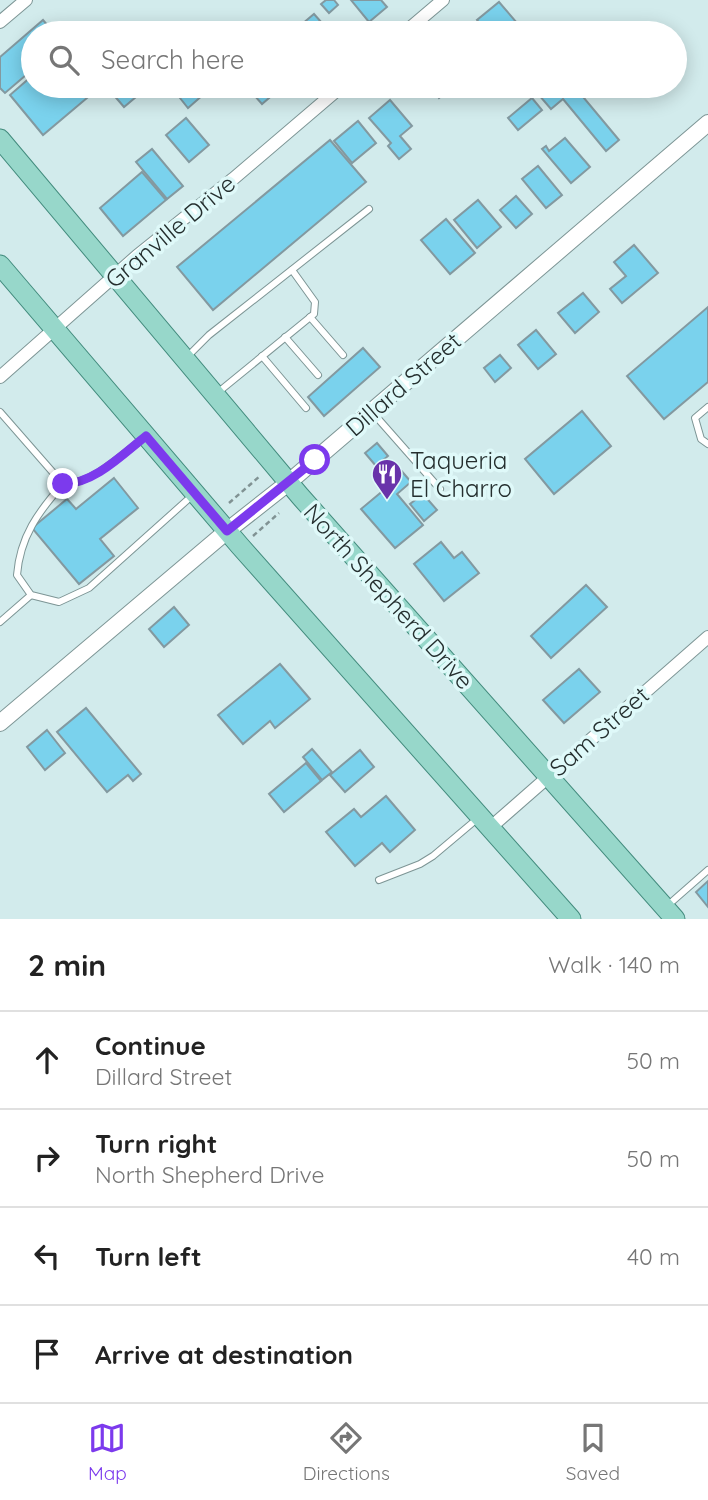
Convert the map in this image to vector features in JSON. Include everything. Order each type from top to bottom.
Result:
[{"type":"main road","name":"North Shepherd Drive","points":[[0,139],[288,483],[670,913]]},
{"type":"main road","points":[[0,265],[227,531],[571,919]]},
{"type":"street","points":[[0,22],[26,0]]},
{"type":"street","points":[[418,21],[443,0]]},
{"type":"street","name":"Granville Drive","points":[[2,373],[328,98]]},
{"type":"street","name":"Dillard Street","points":[[0,723],[227,531],[288,483],[708,124]]},
{"type":"street","name":"Sam Street","points":[[486,821],[548,775],[708,637]]},
{"type":"lane","points":[[185,359],[209,335],[369,209]]},
{"type":"lane","points":[[215,395],[314,314],[315,302],[292,270]]},
{"type":"lane","points":[[310,317],[343,355]]},
{"type":"lane","points":[[285,337],[318,374]]},
{"type":"lane","points":[[262,356],[306,408]]},
{"type":"lane","points":[[708,407],[695,418],[701,439],[708,444]]},
{"type":"lane","points":[[372,411],[440,489]]},
{"type":"lane","points":[[0,412],[63,484],[72,484],[106,467],[146,436]]},
{"type":"lane","points":[[63,484],[36,515],[24,538],[18,575],[31,595],[59,602],[89,587],[195,493]]},
{"type":"lane","points":[[0,622],[31,595]]},
{"type":"lane","points":[[379,880],[420,864],[486,821]]},
{"type":"lane","points":[[670,913],[708,870]]},
{"type":"path","points":[[229,503],[260,476]]},
{"type":"path","points":[[250,538],[279,513]]},
{"type":"building","points":[[326,0],[334,0],[338,5],[329,13],[321,4]]},
{"type":"building","points":[[351,0],[381,0],[387,7],[368,21]]},
{"type":"building","points":[[499,2],[515,21],[478,21]]},
{"type":"building","points":[[314,14],[320,21],[306,21]]},
{"type":"building","points":[[21,39],[21,79],[5,93],[0,88],[0,57]]},
{"type":"building","points":[[21,85],[21,98],[87,98],[43,135],[10,95]]},
{"type":"building","points":[[116,98],[135,98],[124,107]]},
{"type":"building","points":[[180,98],[199,98],[188,108]]},
{"type":"building","points":[[257,98],[269,98],[262,104]]},
{"type":"building","points":[[532,98],[542,110],[518,130],[508,118]]},
{"type":"building","points":[[541,98],[584,98],[619,140],[606,151],[563,99],[551,109]]},
{"type":"building","points":[[390,100],[412,126],[400,136],[411,149],[399,159],[388,146],[391,143],[369,118]]},
{"type":"building","points":[[186,118],[209,145],[189,162],[166,135]]},
{"type":"building","points":[[358,121],[376,143],[352,163],[334,141]]},
{"type":"building","points":[[565,138],[590,167],[571,183],[542,149],[546,146],[549,151]]},
{"type":"building","points":[[330,140],[366,182],[213,310],[177,267]]},
{"type":"building","points":[[152,149],[183,186],[167,199],[136,162]]},
{"type":"building","points":[[538,166],[562,195],[546,208],[522,179]]},
{"type":"building","points":[[142,172],[166,200],[123,236],[100,208]]},
{"type":"building","points":[[516,196],[532,214],[516,228],[500,210]]},
{"type":"building","points":[[478,200],[501,227],[477,248],[454,220]]},
{"type":"building","points":[[446,219],[475,253],[450,274],[421,240]]},
{"type":"building","points":[[634,245],[658,273],[622,303],[610,289],[626,276],[614,262]]},
{"type":"building","points":[[583,293],[599,312],[575,333],[558,313]]},
{"type":"building","points":[[708,307],[708,382],[664,419],[627,376]]},
{"type":"building","points":[[536,330],[556,354],[538,369],[518,345]]},
{"type":"building","points":[[363,348],[380,367],[324,416],[308,397]]},
{"type":"building","points":[[500,355],[511,368],[495,382],[484,368]]},
{"type":"building","points":[[582,411],[611,446],[554,494],[525,459]]},
{"type":"building","points":[[377,443],[388,456],[376,466],[365,453]]},
{"type":"building","name":"Taqueria El Charro","points":[[399,468],[411,482],[397,494],[423,525],[395,548],[361,509],[391,484],[387,479]]},
{"type":"building","points":[[114,478],[138,508],[100,539],[114,556],[79,584],[32,528],[67,499],[76,509]]},
{"type":"building","points":[[423,494],[437,510],[424,521],[410,504]]},
{"type":"building","points":[[441,542],[454,558],[462,552],[479,573],[444,601],[414,564]]},
{"type":"building","points":[[586,585],[607,607],[551,658],[531,636]]},
{"type":"building","points":[[174,607],[189,625],[164,647],[149,629]]},
{"type":"building","points":[[280,664],[310,699],[275,728],[270,721],[243,744],[218,715]]},
{"type":"building","points":[[579,669],[600,692],[564,723],[543,700]]},
{"type":"building","points":[[86,708],[141,774],[133,781],[128,775],[107,792],[57,732]]},
{"type":"building","points":[[47,730],[65,753],[45,770],[27,747]]},
{"type":"building","points":[[312,749],[332,772],[322,780],[303,757]]},
{"type":"building","points":[[360,750],[374,767],[345,792],[330,775]]},
{"type":"building","points":[[306,763],[321,781],[284,812],[269,794]]},
{"type":"building","points":[[386,796],[415,830],[390,852],[382,843],[355,866],[326,832],[354,809],[361,817]]},
{"type":"building","points":[[708,881],[708,907],[696,892]]},
{"type":"place","name":"Taqueria El Charro","points":[[387,501]]},
{"type":"route","points":[[63,484],[72,484],[106,467],[146,436],[227,531],[315,460]]}]
